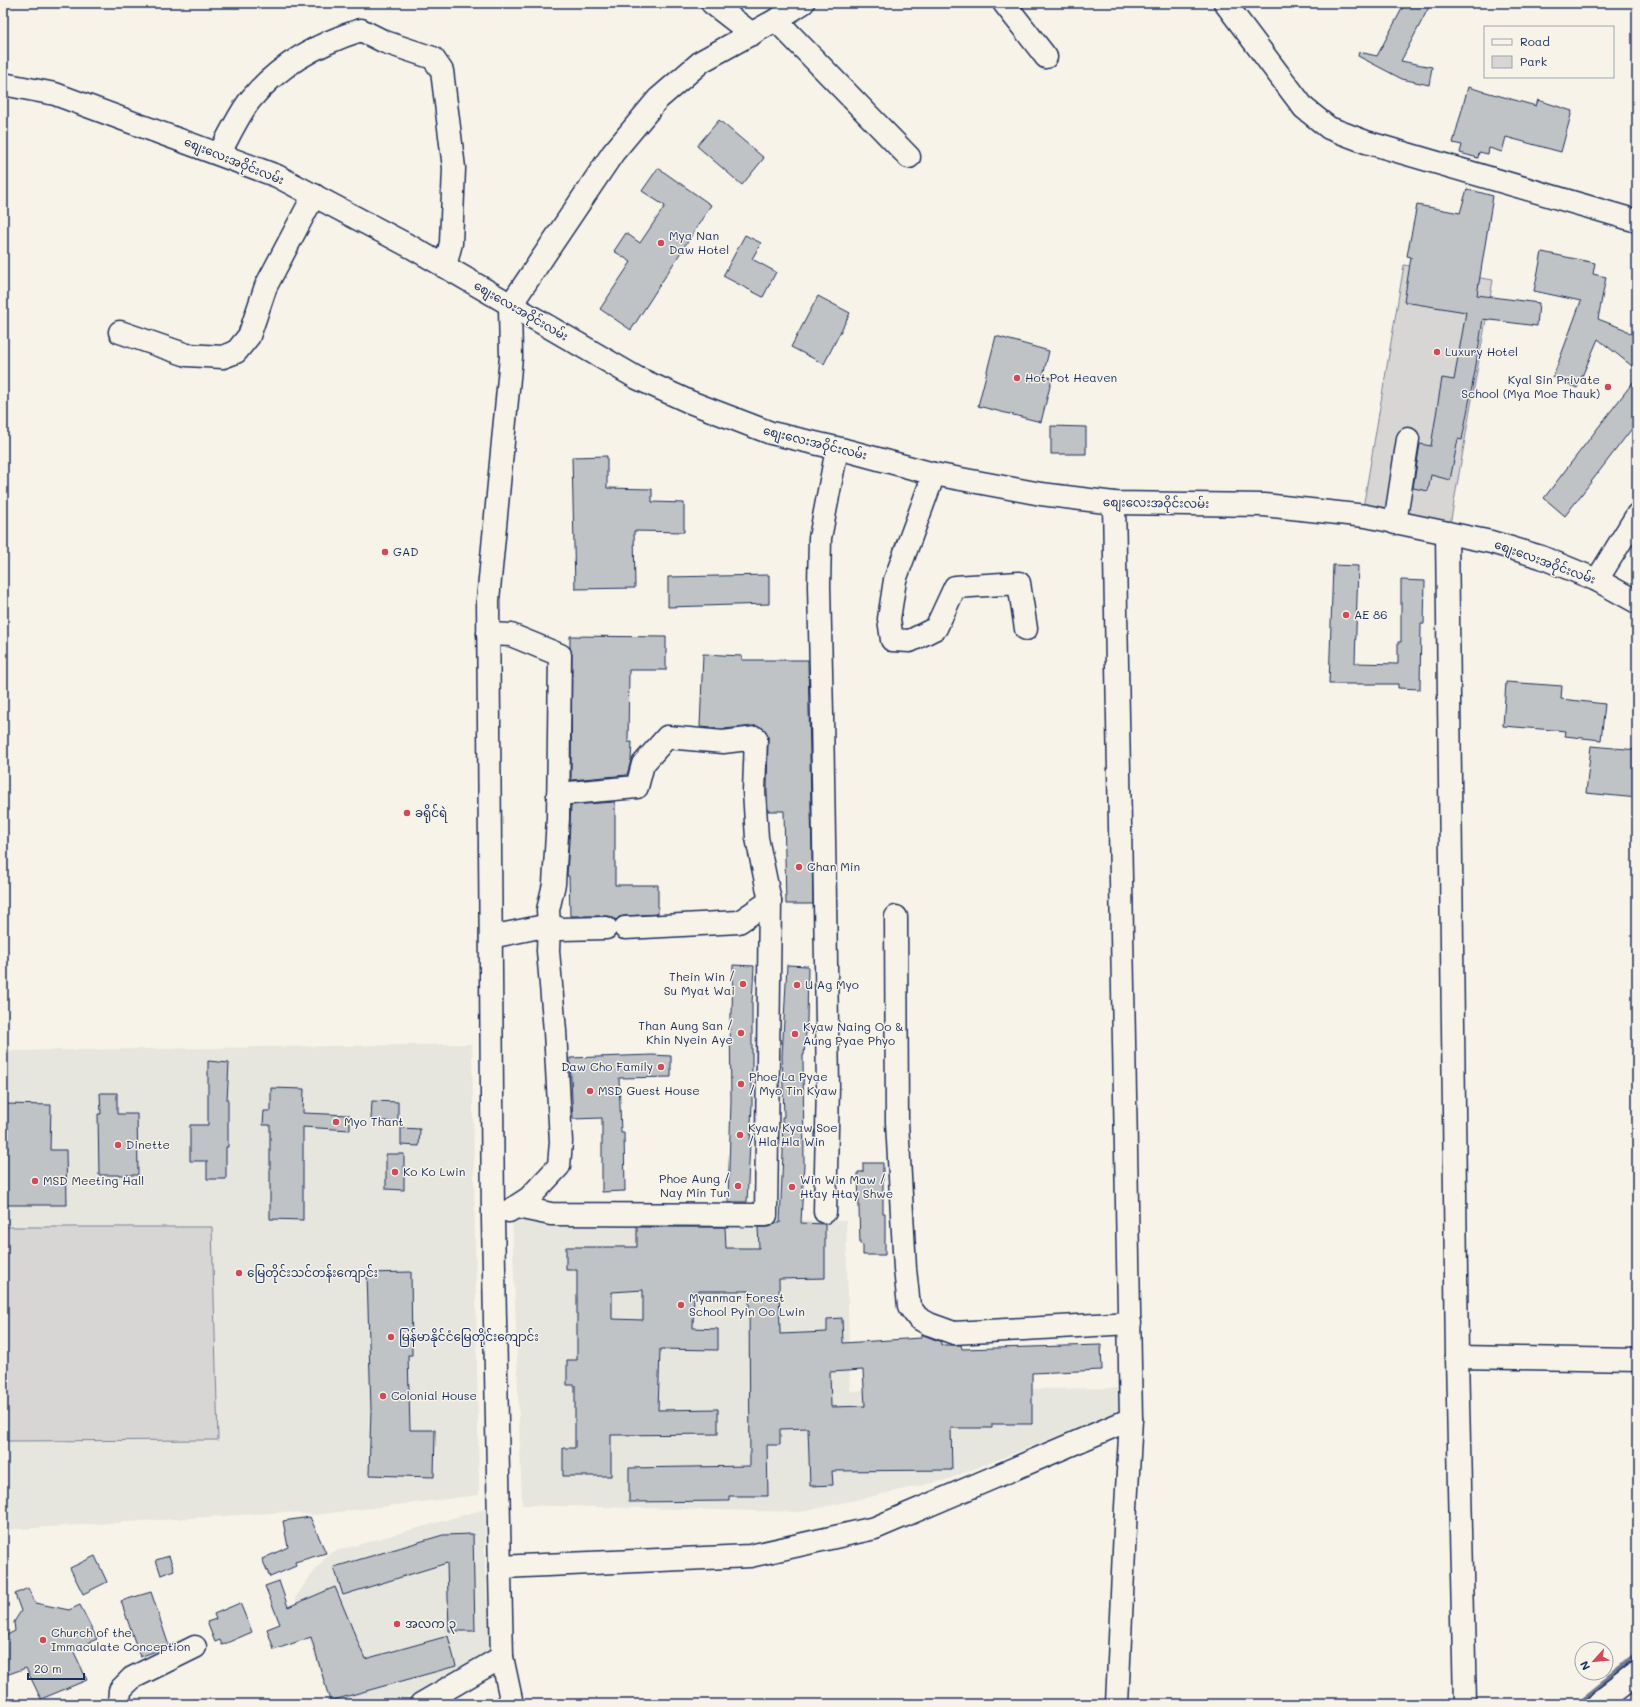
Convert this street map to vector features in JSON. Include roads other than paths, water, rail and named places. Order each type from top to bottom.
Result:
[{"type":"street","points":[[712,3],[752,34]]},
{"type":"street","points":[[512,1704],[502,1657],[493,1220],[488,634],[488,600],[512,357],[510,306],[613,153],[658,99],[702,61],[752,34],[803,3]]},
{"type":"street","points":[[1004,3],[1046,57]]},
{"type":"street","points":[[1225,3],[1304,108],[1329,128],[1366,142],[1637,221]]},
{"type":"street","points":[[776,20],[909,157]]},
{"type":"street","points":[[219,154],[251,99],[282,68],[336,38],[361,30],[385,42],[433,58],[442,71],[454,168],[451,243],[445,267]]},
{"type":"street","name":"စျေးလေးအဝိုင်းလမ်း","points":[[3,84],[55,94],[277,176],[445,267],[510,306],[637,378],[690,402],[771,433],[934,474],[1041,494],[1114,503],[1264,505],[1366,516],[1498,544],[1541,557],[1597,580],[1637,602]]},
{"type":"street","points":[[120,332],[187,355],[223,357],[236,352],[249,336],[266,286],[314,195]]},
{"type":"street","points":[[1395,523],[1408,439]]},
{"type":"street","points":[[825,1212],[828,1087],[823,723],[819,586],[820,538],[837,449]]},
{"type":"street","points":[[934,474],[895,580],[889,619],[892,640],[910,641],[936,628],[955,587],[1019,583],[1026,629]]},
{"type":"street","points":[[1114,503],[1131,1419],[1125,1515],[1117,1704]]},
{"type":"street","points":[[1597,580],[1637,515]]},
{"type":"street","points":[[1447,533],[1457,1357],[1465,1704]]},
{"type":"street","points":[[488,634],[512,635],[560,655],[558,794],[554,884],[548,910],[548,951],[555,1031],[561,1142],[559,1166],[528,1198],[517,1207],[493,1220]]},
{"type":"street","points":[[517,1207],[551,1214],[766,1215],[770,901],[757,838],[754,791],[756,738],[723,742],[667,737],[643,764],[637,787],[558,794]]},
{"type":"street","points":[[491,937],[549,925],[561,928],[615,928],[739,922],[770,901]]},
{"type":"street","points":[[896,917],[897,1122],[905,1269],[909,1306],[918,1318],[929,1324],[954,1333],[1130,1323]]},
{"type":"street","points":[[1457,1357],[1637,1360]]},
{"type":"street","points":[[500,1567],[750,1556],[875,1528],[1131,1419]]},
{"type":"street","points":[[119,1704],[120,1690],[132,1678],[195,1648]]},
{"type":"street","points":[[421,1704],[502,1657]]},
{"type":"street","points":[[1598,1704],[1637,1674]]},
{"type":"waterway","points":[[1578,1704],[1637,1657]]},
{"type":"place","name":"Mya Nan Daw Hotel","points":[[661,243]]},
{"type":"place","name":"Luxury Hotel","points":[[1437,352]]},
{"type":"place","name":"Hot Pot Heaven","points":[[1017,378]]},
{"type":"place","name":"Kyal Sin Private School (Mya Moe Thauk)","points":[[1608,387]]},
{"type":"place","name":"GAD","points":[[385,552]]},
{"type":"place","name":"AE 86","points":[[1346,615]]},
{"type":"place","name":"ခရိုင်ရဲ","points":[[407,813]]},
{"type":"place","name":"Chan Min","points":[[799,867]]},
{"type":"place","name":"Thein Win / Su Myat Wai","points":[[743,984]]},
{"type":"place","name":"U Ag Myo","points":[[797,985]]},
{"type":"place","name":"Than Aung San / Khin Nyein Aye","points":[[741,1033]]},
{"type":"place","name":"Kyaw Naing Oo & Aung Pyae Phyo","points":[[795,1034]]},
{"type":"place","name":"Daw Cho Family","points":[[661,1067]]},
{"type":"place","name":"Phoe La Pyae / Myo Tin Kyaw","points":[[741,1084]]},
{"type":"place","name":"MSD Guest House","points":[[590,1091]]},
{"type":"place","name":"Myo Thant","points":[[336,1122]]},
{"type":"place","name":"Kyaw Kyaw Soe / Hla Hla Win","points":[[740,1135]]},
{"type":"place","name":"Dinette","points":[[118,1145]]},
{"type":"place","name":"Ko Ko Lwin","points":[[395,1172]]},
{"type":"place","name":"MSD Meeting Hall","points":[[35,1181]]},
{"type":"place","name":"Phoe Aung / Nay Min Tun","points":[[738,1186]]},
{"type":"place","name":"Win Win Maw / Htay Htay Shwe","points":[[792,1187]]},
{"type":"place","name":"မြေတိုင်းသင်တန်းကျောင်း","points":[[239,1273]]},
{"type":"place","name":"Myanmar Forest School Pyin Oo Lwin","points":[[681,1305]]},
{"type":"place","name":"မြန်မာနိုင်ငံမြေတိုင်းကျောင်း","points":[[391,1337]]},
{"type":"place","name":"Colonial House","points":[[383,1396]]},
{"type":"place","name":"အလက ၃","points":[[397,1624]]},
{"type":"place","name":"Church of the Immaculate Conception","points":[[43,1640]]}]
